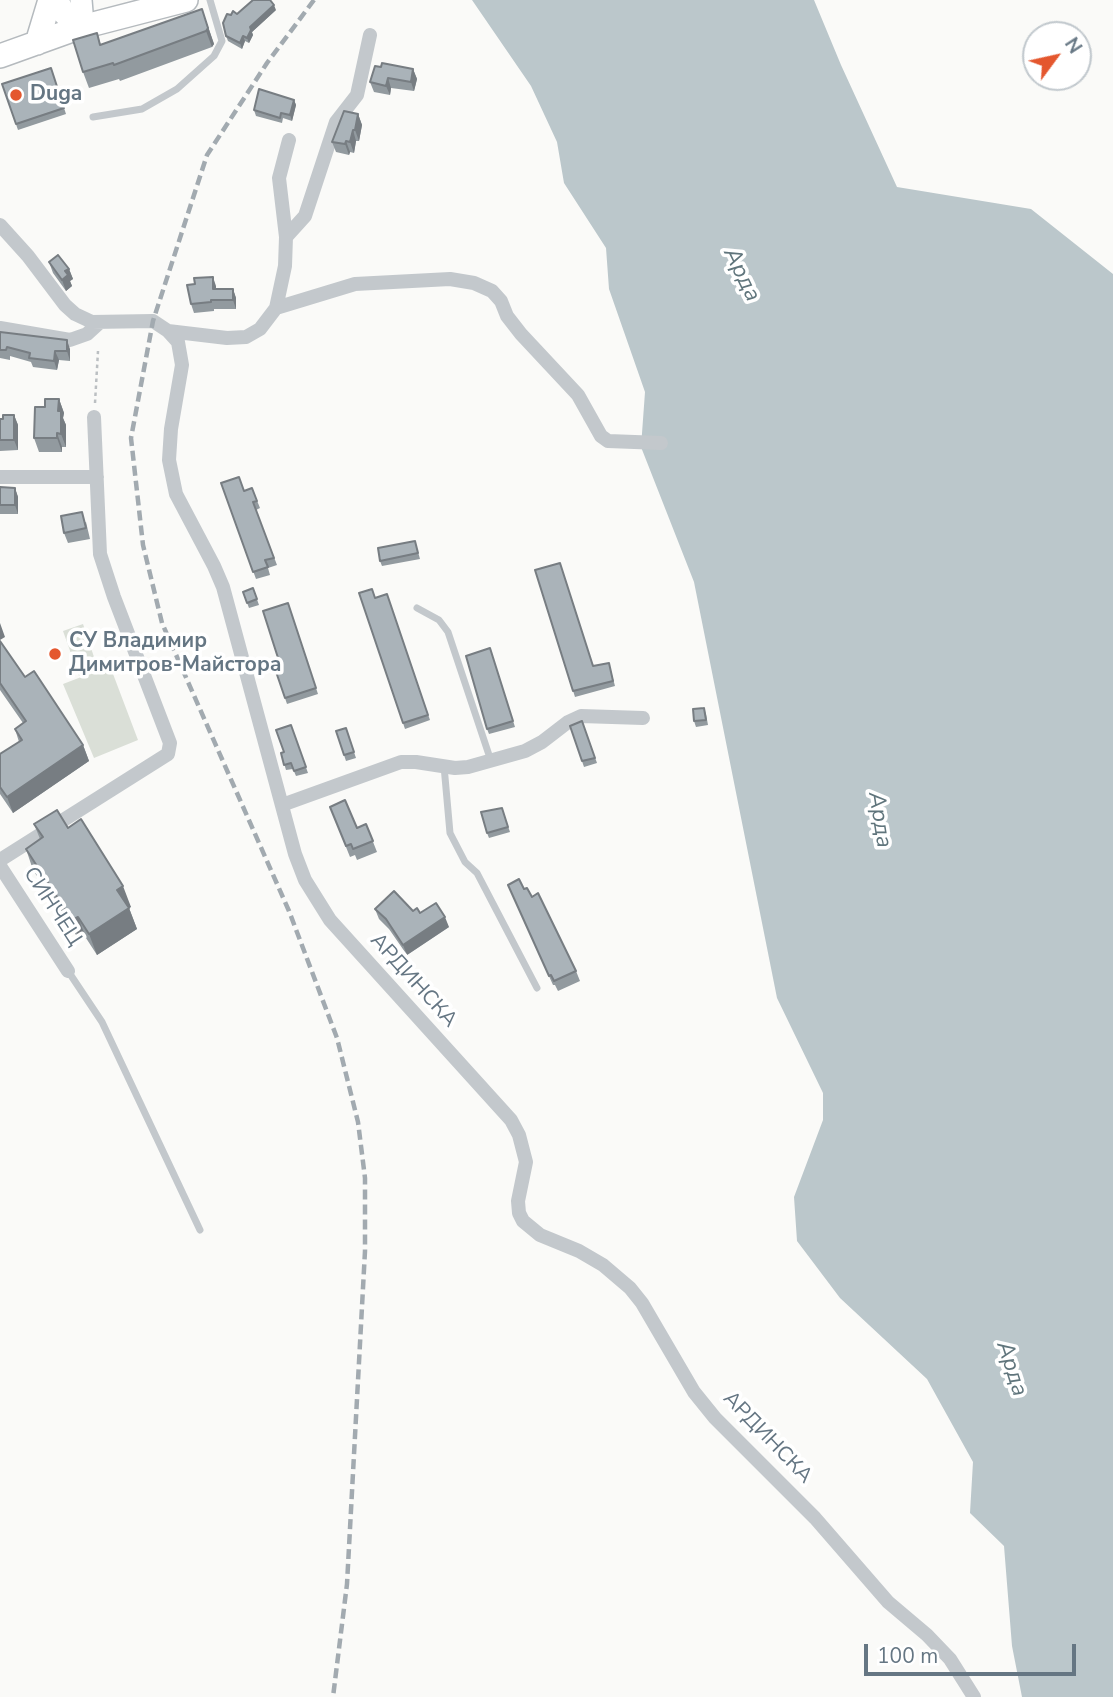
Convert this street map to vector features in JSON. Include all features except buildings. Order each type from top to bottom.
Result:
[{"type":"main road","points":[[37,43],[50,0]]},
{"type":"main road","points":[[58,0],[64,14],[78,28]]},
{"type":"main road","points":[[78,28],[82,12],[80,0]]},
{"type":"main road","points":[[0,56],[78,28],[186,0]]},
{"type":"street","points":[[286,237],[305,216],[336,122],[357,95],[370,35]]},
{"type":"street","points":[[0,225],[28,256],[65,305],[84,319],[99,323],[153,321],[168,331],[227,338],[246,337],[260,328],[276,308],[284,278],[286,237],[279,178],[289,140]]},
{"type":"street","points":[[276,308],[355,284],[450,279],[474,283],[492,291],[521,334],[578,395],[601,436],[608,441],[660,443]]},
{"type":"street","points":[[0,328],[70,340],[87,334],[99,323]]},
{"type":"street","name":"АРДИНСКА","points":[[168,331],[178,342],[182,354],[169,460],[176,494],[223,587],[305,880],[330,920],[511,1120],[519,1135],[526,1162],[518,1201],[523,1221],[540,1235],[579,1251],[603,1265],[630,1288],[642,1303],[688,1383],[715,1418],[816,1518],[888,1602],[927,1635],[964,1678],[974,1697]]},
{"type":"street","points":[[0,860],[168,754],[170,743],[100,554],[94,416]]},
{"type":"street","points":[[0,477],[97,477]]},
{"type":"street","points":[[282,804],[401,762],[468,767],[525,751],[581,716],[643,718]]},
{"type":"street","name":"СИНЧЕЦ","points":[[0,866],[68,971]]},
{"type":"lane","points":[[93,117],[142,109],[177,89],[214,57],[222,41],[210,0]]},
{"type":"lane","points":[[416,608],[439,620],[448,632],[491,761]]},
{"type":"lane","points":[[444,766],[450,832],[466,862],[477,873],[537,988]]},
{"type":"lane","points":[[68,971],[102,1022],[200,1230]]},
{"type":"path","points":[[94,416],[98,351]]},
{"type":"shaded area","points":[[83,624],[98,669],[79,676],[63,631]]},
{"type":"shaded area","points":[[110,666],[138,740],[94,758],[63,684]]},
{"type":"water","name":"Арда","points":[[472,0],[814,0],[897,187],[1031,209],[1113,274],[1113,1697],[1022,1697],[1012,1646],[1004,1546],[970,1513],[973,1462],[927,1379],[840,1298],[797,1241],[794,1197],[823,1120],[823,1093],[777,998],[694,582],[641,447],[645,392],[609,289],[606,248],[564,183],[557,142],[531,86]]},
{"type":"railway","points":[[314,0],[267,63],[207,155],[153,321],[131,438],[143,545],[162,623],[289,911],[337,1038],[358,1122],[365,1178],[365,1251],[347,1584],[333,1697]]},
{"type":"place","name":"Duga","points":[[16,95]]},
{"type":"place","name":"СУ Владимир Димитров-Майстора","points":[[55,654]]}]
